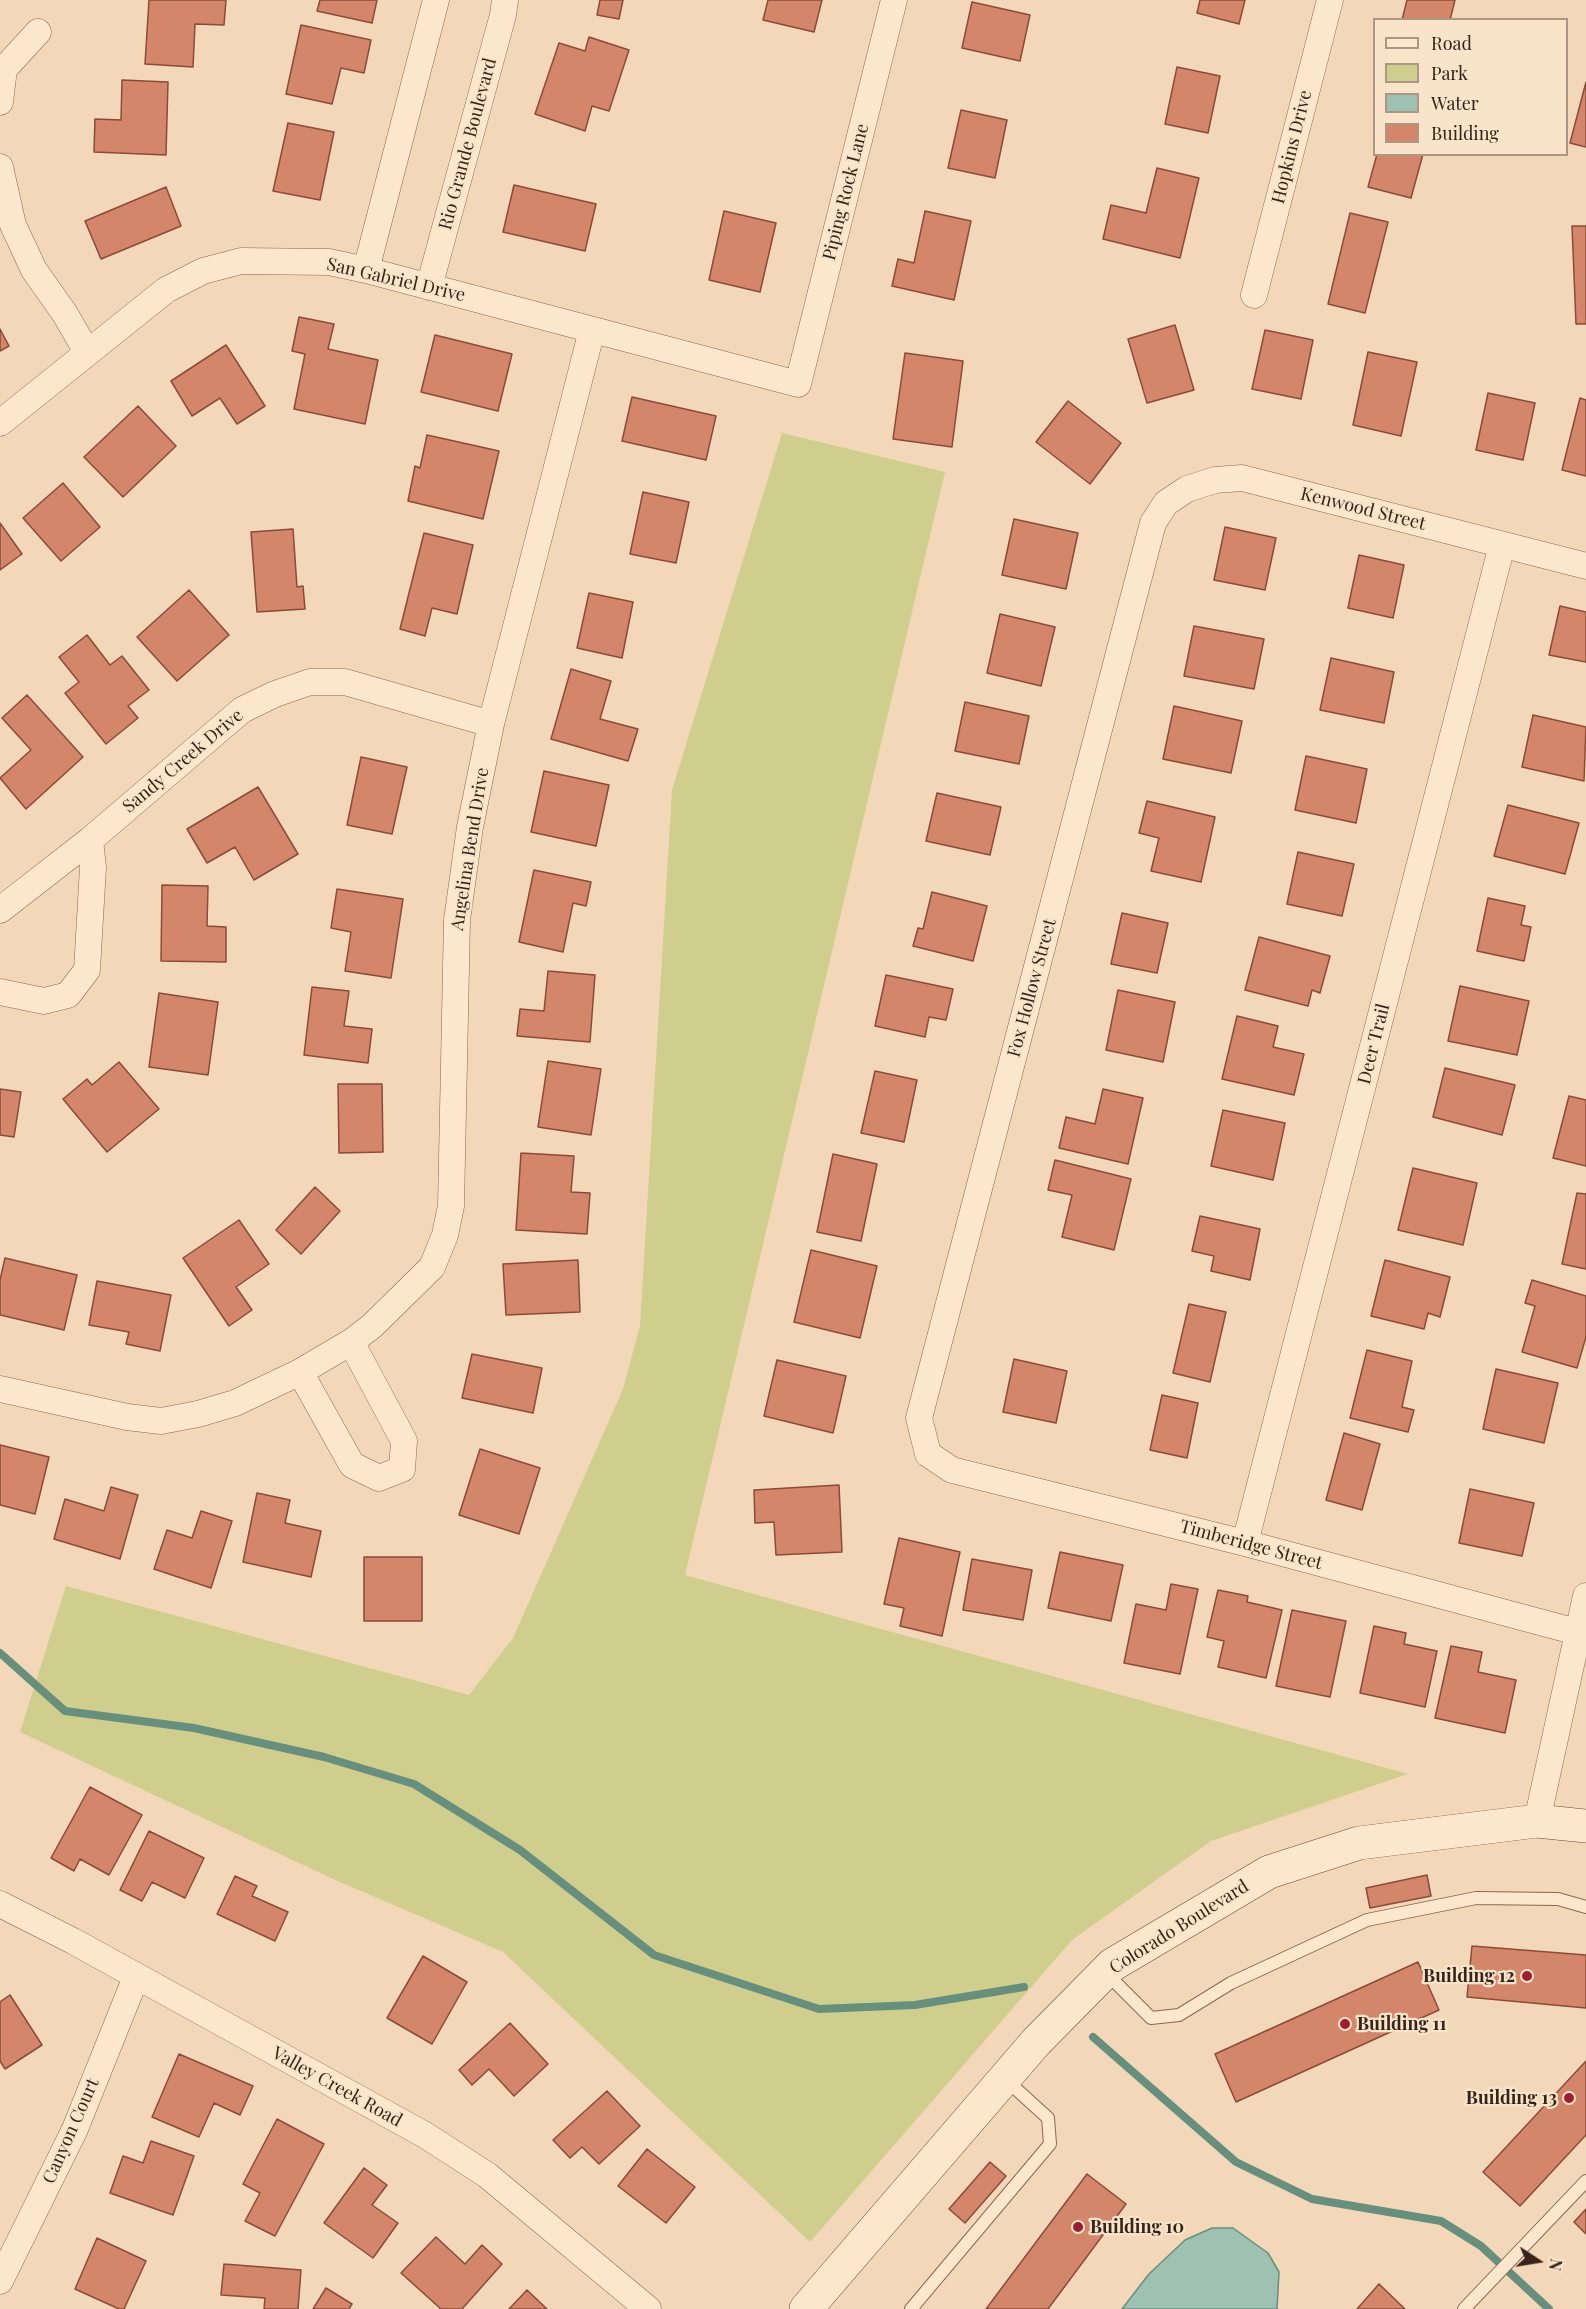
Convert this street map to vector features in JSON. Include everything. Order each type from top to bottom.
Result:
[{"type":"main road","name":"Colorado Boulevard","points":[[806,2309],[1035,2042],[1112,1965],[1269,1872],[1359,1843],[1536,1821],[1586,1826]]},
{"type":"street","points":[[366,270],[436,0]]},
{"type":"street","name":"Rio Grande Boulevard","points":[[429,287],[503,15],[505,0]]},
{"type":"street","name":"Piping Rock Lane","points":[[798,384],[894,0]]},
{"type":"street","name":"Hopkins Drive","points":[[1254,295],[1330,0]]},
{"type":"street","points":[[0,102],[4,69],[38,32]]},
{"type":"street","points":[[0,167],[13,225],[30,261],[87,352]]},
{"type":"street","name":"San Gabriel Drive","points":[[0,423],[166,290],[203,271],[241,261],[329,262],[366,270],[798,384]]},
{"type":"street","name":"Angelina Bend Drive","points":[[0,1389],[127,1417],[161,1421],[198,1414],[235,1403],[300,1372],[351,1342],[372,1326],[432,1267],[445,1235],[451,1206],[457,920],[470,827],[491,724],[592,330]]},
{"type":"street","name":"Kenwood Street","points":[[1153,523],[1166,503],[1187,489],[1215,480],[1242,478],[1586,566]]},
{"type":"street","name":"Fox Hollow Street","points":[[928,1454],[918,1418],[1153,523]]},
{"type":"street","name":"Deer Trail","points":[[1245,1543],[1502,545]]},
{"type":"street","name":"Sandy Creek Drive","points":[[0,910],[90,840],[242,710],[275,694],[310,682],[345,682],[491,724]]},
{"type":"street","points":[[0,992],[44,1001],[68,995],[87,970],[93,867],[90,840]]},
{"type":"street","points":[[300,1372],[352,1465],[379,1478],[402,1469],[404,1441],[351,1342]]},
{"type":"street","name":"Timberidge Street","points":[[928,1454],[952,1470],[1245,1543],[1577,1632]]},
{"type":"street","points":[[1536,1821],[1586,1596]]},
{"type":"street","name":"Valley Creek Road","points":[[0,1904],[425,2135],[487,2175],[648,2309]]},
{"type":"street","name":"Canyon Court","points":[[0,2281],[75,2129],[136,1977]]},
{"type":"lane","points":[[1105,1972],[1151,2018],[1179,2015],[1231,1983],[1367,1920],[1476,1898],[1558,1899],[1586,1908]]},
{"type":"lane","points":[[911,2309],[1050,2144],[1048,2118],[1004,2079]]},
{"type":"lane","points":[[1464,2309],[1586,2181]]},
{"type":"green space","points":[[782,433],[945,472],[685,1575],[1408,1774],[1211,1841],[1072,1940],[810,2242],[503,1952],[333,1879],[20,1732],[66,1586],[469,1695],[513,1638],[623,1389],[640,1326],[672,790]]},
{"type":"water","points":[[1212,2228],[1233,2228],[1268,2253],[1279,2272],[1277,2309],[1122,2309],[1149,2274],[1185,2240]]},
{"type":"building","points":[[149,0],[226,0],[224,25],[195,24],[193,67],[145,64]]},
{"type":"building","points":[[320,0],[377,0],[372,23],[317,11]]},
{"type":"building","points":[[600,0],[623,0],[619,19],[597,15]]},
{"type":"building","points":[[768,0],[822,0],[814,32],[763,20]]},
{"type":"building","points":[[1200,0],[1245,0],[1239,24],[1197,13]]},
{"type":"building","points":[[1407,0],[1455,0],[1450,18],[1402,18]]},
{"type":"building","points":[[972,2],[1030,15],[1020,61],[962,48]]},
{"type":"building","points":[[301,25],[371,40],[364,73],[341,68],[332,104],[286,94]]},
{"type":"building","points":[[589,37],[629,50],[609,111],[592,106],[585,131],[535,114],[559,43],[585,51]]},
{"type":"building","points":[[1177,67],[1220,76],[1208,133],[1165,124]]},
{"type":"building","points":[[122,80],[168,82],[166,155],[94,152],[95,119],[121,120]]},
{"type":"building","points":[[1586,82],[1586,147],[1570,143]]},
{"type":"building","points":[[961,110],[1007,120],[995,178],[948,168]]},
{"type":"building","points":[[288,123],[334,132],[320,200],[273,191]]},
{"type":"building","points":[[1376,156],[1422,156],[1411,198],[1368,187]]},
{"type":"building","points":[[1157,168],[1199,178],[1180,258],[1103,239],[1111,205],[1146,213]]},
{"type":"building","points":[[514,185],[596,204],[585,251],[503,232]]},
{"type":"building","points":[[166,187],[181,226],[101,259],[85,221]]},
{"type":"building","points":[[724,211],[776,223],[760,292],[709,280]]},
{"type":"building","points":[[925,211],[971,221],[954,300],[892,286],[898,259],[914,263]]},
{"type":"building","points":[[1350,213],[1388,222],[1365,313],[1328,304]]},
{"type":"building","points":[[1572,226],[1586,226],[1586,324],[1576,324]]},
{"type":"building","points":[[299,317],[334,324],[328,349],[378,360],[365,424],[294,409],[305,354],[292,351]]},
{"type":"building","points":[[1175,325],[1194,390],[1147,403],[1128,339]]},
{"type":"building","points":[[0,329],[9,346],[0,351]]},
{"type":"building","points":[[1265,330],[1313,340],[1301,399],[1252,389]]},
{"type":"building","points":[[435,335],[512,354],[498,411],[421,392]]},
{"type":"building","points":[[226,345],[265,406],[237,424],[220,398],[192,416],[171,381]]},
{"type":"building","points":[[1368,352],[1417,362],[1401,436],[1353,425]]},
{"type":"building","points":[[905,353],[963,361],[952,447],[893,439]]},
{"type":"building","points":[[1488,393],[1535,403],[1523,460],[1476,450]]},
{"type":"building","points":[[632,397],[716,416],[706,460],[622,441]]},
{"type":"building","points":[[1580,398],[1586,400],[1586,476],[1562,470]]},
{"type":"building","points":[[1068,401],[1121,443],[1090,484],[1036,442]]},
{"type":"building","points":[[138,406],[176,446],[123,497],[84,457]]},
{"type":"building","points":[[427,435],[499,451],[483,519],[408,501],[415,466],[420,468]]},
{"type":"building","points":[[63,483],[100,527],[61,561],[23,518]]},
{"type":"building","points":[[643,492],[689,502],[676,563],[630,554]]},
{"type":"building","points":[[1014,519],[1078,533],[1066,589],[1002,575]]},
{"type":"building","points":[[0,523],[22,554],[0,570]]},
{"type":"building","points":[[1225,527],[1276,538],[1265,590],[1214,580]]},
{"type":"building","points":[[293,529],[297,587],[303,586],[305,609],[257,612],[251,532]]},
{"type":"building","points":[[424,533],[473,545],[457,614],[432,608],[425,636],[400,629]]},
{"type":"building","points":[[1359,555],[1404,565],[1393,618],[1348,608]]},
{"type":"building","points":[[189,590],[229,635],[177,681],[137,637]]},
{"type":"building","points":[[589,593],[633,602],[622,658],[577,648]]},
{"type":"building","points":[[1560,606],[1586,612],[1586,662],[1549,655]]},
{"type":"building","points":[[1000,614],[1055,627],[1041,686],[987,673]]},
{"type":"building","points":[[1194,626],[1264,639],[1254,689],[1184,676]]},
{"type":"building","points":[[87,635],[110,665],[122,656],[149,690],[128,706],[138,718],[106,744],[65,693],[79,682],[59,657]]},
{"type":"building","points":[[1331,658],[1394,672],[1384,723],[1320,710]]},
{"type":"building","points":[[571,669],[611,681],[600,719],[638,729],[628,761],[551,739]]},
{"type":"building","points":[[27,695],[83,757],[26,809],[0,778],[31,750],[2,718]]},
{"type":"building","points":[[965,702],[1029,716],[1019,764],[955,751]]},
{"type":"building","points":[[1174,706],[1242,721],[1231,773],[1163,759]]},
{"type":"building","points":[[1533,715],[1586,727],[1584,781],[1522,767]]},
{"type":"building","points":[[1306,756],[1367,769],[1356,823],[1295,810]]},
{"type":"building","points":[[361,757],[407,767],[392,834],[347,825]]},
{"type":"building","points":[[544,771],[609,785],[596,846],[531,832]]},
{"type":"building","points":[[258,787],[298,854],[254,880],[235,847],[207,863],[187,829]]},
{"type":"building","points":[[937,793],[1001,807],[990,855],[926,841]]},
{"type":"building","points":[[1147,801],[1215,817],[1201,882],[1151,871],[1159,838],[1139,833]]},
{"type":"building","points":[[1508,805],[1579,823],[1565,874],[1494,856]]},
{"type":"building","points":[[1298,852],[1354,864],[1342,916],[1287,904]]},
{"type":"building","points":[[534,870],[591,882],[586,906],[573,903],[563,952],[519,942]]},
{"type":"building","points":[[162,885],[208,886],[207,926],[226,927],[226,962],[161,961]]},
{"type":"building","points":[[337,889],[403,899],[391,978],[345,971],[351,932],[331,928]]},
{"type":"building","points":[[932,892],[987,906],[973,961],[913,946],[918,928],[923,929]]},
{"type":"building","points":[[1488,898],[1525,906],[1521,925],[1531,927],[1524,961],[1477,951]]},
{"type":"building","points":[[1122,913],[1168,923],[1157,973],[1111,964]]},
{"type":"building","points":[[1259,937],[1330,956],[1320,993],[1312,990],[1308,1006],[1245,990]]},
{"type":"building","points":[[548,971],[595,975],[590,1042],[517,1036],[520,1009],[544,1011]]},
{"type":"building","points":[[886,975],[953,989],[946,1020],[929,1017],[925,1037],[875,1026]]},
{"type":"building","points":[[1460,986],[1529,1001],[1517,1055],[1448,1041]]},
{"type":"building","points":[[312,987],[349,991],[344,1026],[372,1029],[368,1063],[304,1055]]},
{"type":"building","points":[[1118,990],[1175,1002],[1163,1062],[1106,1050]]},
{"type":"building","points":[[159,993],[218,1002],[208,1075],[149,1067]]},
{"type":"building","points":[[1237,1016],[1278,1026],[1273,1047],[1304,1054],[1294,1095],[1222,1079]]},
{"type":"building","points":[[548,1061],[601,1069],[591,1135],[538,1127]]},
{"type":"building","points":[[119,1062],[159,1109],[107,1152],[63,1099],[87,1079],[92,1085]]},
{"type":"building","points":[[1445,1068],[1515,1085],[1502,1135],[1433,1117]]},
{"type":"building","points":[[875,1071],[917,1080],[904,1142],[861,1133]]},
{"type":"building","points":[[338,1084],[382,1084],[383,1152],[339,1153]]},
{"type":"building","points":[[0,1089],[21,1092],[14,1137],[0,1135]]},
{"type":"building","points":[[1103,1089],[1143,1098],[1128,1164],[1059,1148],[1066,1117],[1095,1124]]},
{"type":"building","points":[[1569,1096],[1586,1100],[1586,1166],[1553,1158]]},
{"type":"building","points":[[1223,1110],[1285,1123],[1273,1180],[1211,1166]]},
{"type":"building","points":[[521,1153],[574,1156],[571,1192],[590,1193],[587,1234],[516,1230]]},
{"type":"building","points":[[833,1154],[877,1164],[861,1241],[817,1232]]},
{"type":"building","points":[[1055,1160],[1131,1179],[1114,1250],[1062,1237],[1072,1195],[1048,1190]]},
{"type":"building","points":[[1413,1168],[1477,1183],[1463,1245],[1398,1230]]},
{"type":"building","points":[[315,1187],[340,1211],[301,1254],[276,1230]]},
{"type":"building","points":[[1577,1193],[1586,1194],[1586,1269],[1562,1264]]},
{"type":"building","points":[[1200,1216],[1260,1229],[1250,1280],[1211,1271],[1214,1256],[1192,1251]]},
{"type":"building","points":[[239,1220],[269,1264],[236,1287],[252,1310],[229,1326],[183,1258]]},
{"type":"building","points":[[811,1250],[877,1266],[860,1338],[794,1322]]},
{"type":"building","points":[[5,1258],[77,1275],[64,1330],[0,1315],[0,1280]]},
{"type":"building","points":[[578,1260],[580,1312],[506,1315],[503,1264]]},
{"type":"building","points":[[1385,1260],[1450,1277],[1440,1317],[1428,1313],[1424,1329],[1371,1316]]},
{"type":"building","points":[[1532,1280],[1586,1296],[1586,1337],[1577,1368],[1522,1352],[1535,1306],[1525,1303]]},
{"type":"building","points":[[97,1281],[171,1295],[160,1351],[126,1344],[129,1332],[89,1325]]},
{"type":"building","points":[[1189,1304],[1226,1312],[1210,1382],[1173,1373]]},
{"type":"building","points":[[1367,1350],[1412,1361],[1402,1407],[1414,1410],[1408,1432],[1350,1418]]},
{"type":"building","points":[[472,1354],[542,1368],[533,1413],[462,1398]]},
{"type":"building","points":[[1014,1359],[1067,1371],[1056,1423],[1003,1412]]},
{"type":"building","points":[[777,1360],[846,1376],[833,1433],[764,1416]]},
{"type":"building","points":[[1496,1369],[1558,1383],[1544,1443],[1483,1429]]},
{"type":"building","points":[[1162,1395],[1198,1403],[1187,1458],[1150,1450]]},
{"type":"building","points":[[1344,1433],[1380,1444],[1362,1510],[1326,1500]]},
{"type":"building","points":[[0,1445],[49,1457],[35,1514],[0,1505]]},
{"type":"building","points":[[480,1449],[540,1468],[519,1534],[459,1515]]},
{"type":"building","points":[[839,1485],[842,1552],[776,1555],[774,1522],[755,1523],[754,1490]]},
{"type":"building","points":[[111,1487],[138,1495],[120,1559],[54,1539],[65,1499],[104,1511]]},
{"type":"building","points":[[1470,1489],[1534,1503],[1522,1556],[1459,1543]]},
{"type":"building","points":[[257,1493],[290,1500],[285,1523],[321,1531],[311,1577],[243,1562]]},
{"type":"building","points":[[201,1511],[232,1521],[211,1588],[154,1569],[167,1530],[192,1538]]},
{"type":"building","points":[[899,1538],[960,1552],[942,1636],[900,1626],[904,1608],[884,1604]]},
{"type":"building","points":[[1060,1552],[1123,1565],[1111,1621],[1048,1608]]},
{"type":"building","points":[[364,1557],[422,1557],[422,1621],[364,1621]]},
{"type":"building","points":[[972,1559],[1032,1570],[1023,1620],[963,1610]]},
{"type":"building","points":[[1171,1584],[1198,1589],[1180,1674],[1124,1663],[1136,1604],[1166,1610]]},
{"type":"building","points":[[1218,1590],[1248,1596],[1247,1602],[1282,1610],[1266,1678],[1218,1667],[1224,1641],[1207,1637]]},
{"type":"building","points":[[1292,1610],[1346,1621],[1330,1697],[1276,1686]]},
{"type":"building","points":[[1374,1626],[1406,1633],[1404,1644],[1437,1651],[1425,1707],[1360,1693]]},
{"type":"building","points":[[1451,1646],[1482,1652],[1478,1672],[1516,1680],[1505,1733],[1435,1718]]},
{"type":"building","points":[[90,1787],[142,1815],[109,1875],[80,1859],[74,1871],[51,1858]]},
{"type":"building","points":[[149,1831],[204,1858],[185,1898],[152,1882],[142,1901],[120,1890]]},
{"type":"building","points":[[1427,1875],[1431,1896],[1370,1908],[1366,1888]]},
{"type":"building","points":[[235,1876],[257,1886],[252,1896],[288,1912],[275,1941],[217,1914]]},
{"type":"building","name":"Building 12","points":[[1472,1946],[1586,1955],[1586,2008],[1467,1997]]},
{"type":"building","points":[[423,1956],[467,1982],[432,2044],[387,2018]]},
{"type":"building","name":"Building 11","points":[[1418,1962],[1439,2010],[1236,2102],[1215,2054]]},
{"type":"building","points":[[10,1995],[42,2045],[5,2069],[0,2061],[0,2002]]},
{"type":"building","points":[[510,2023],[548,2064],[514,2096],[489,2069],[472,2085],[459,2070]]},
{"type":"building","points":[[179,2054],[253,2086],[240,2115],[214,2103],[199,2137],[152,2117]]},
{"type":"building","name":"Building 13","points":[[1586,2061],[1586,2135],[1520,2206],[1483,2172]]},
{"type":"building","points":[[607,2091],[640,2126],[599,2164],[582,2147],[570,2158],[553,2140]]},
{"type":"building","points":[[277,2119],[324,2144],[275,2236],[245,2221],[260,2193],[243,2184]]},
{"type":"building","points":[[151,2141],[194,2156],[173,2215],[110,2193],[123,2156],[143,2163]]},
{"type":"building","points":[[647,2149],[695,2187],[666,2223],[618,2186]]},
{"type":"building","points":[[990,2162],[1006,2176],[965,2223],[949,2209]]},
{"type":"building","points":[[364,2168],[387,2185],[372,2205],[398,2223],[373,2258],[324,2223]]},
{"type":"building","name":"Building 10","points":[[1087,2174],[1126,2204],[1048,2309],[986,2309]]},
{"type":"building","points":[[1586,2209],[1586,2234],[1574,2222]]},
{"type":"building","points":[[436,2237],[465,2264],[482,2245],[502,2264],[462,2309],[441,2309],[401,2273]]},
{"type":"building","points":[[97,2238],[146,2261],[124,2309],[119,2309],[75,2289]]},
{"type":"building","points":[[224,2264],[301,2270],[298,2309],[264,2309],[265,2298],[221,2295]]},
{"type":"building","points":[[1379,2284],[1405,2309],[1357,2309]]},
{"type":"building","points":[[326,2288],[352,2304],[349,2309],[313,2309]]},
{"type":"building","points":[[527,2290],[547,2309],[509,2309]]},
{"type":"waterway","points":[[0,1653],[65,1711],[194,1728],[324,1757],[414,1784],[520,1850],[654,1955],[819,2009],[915,2005],[1024,1987]]},
{"type":"waterway","points":[[1093,2037],[1236,2162],[1312,2199],[1441,2221],[1481,2246],[1549,2309]]},
{"type":"place","name":"Building 12","points":[[1527,1976]]},
{"type":"place","name":"Building 11","points":[[1345,2024]]},
{"type":"place","name":"Building 13","points":[[1569,2098]]},
{"type":"place","name":"Building 10","points":[[1078,2227]]}]
